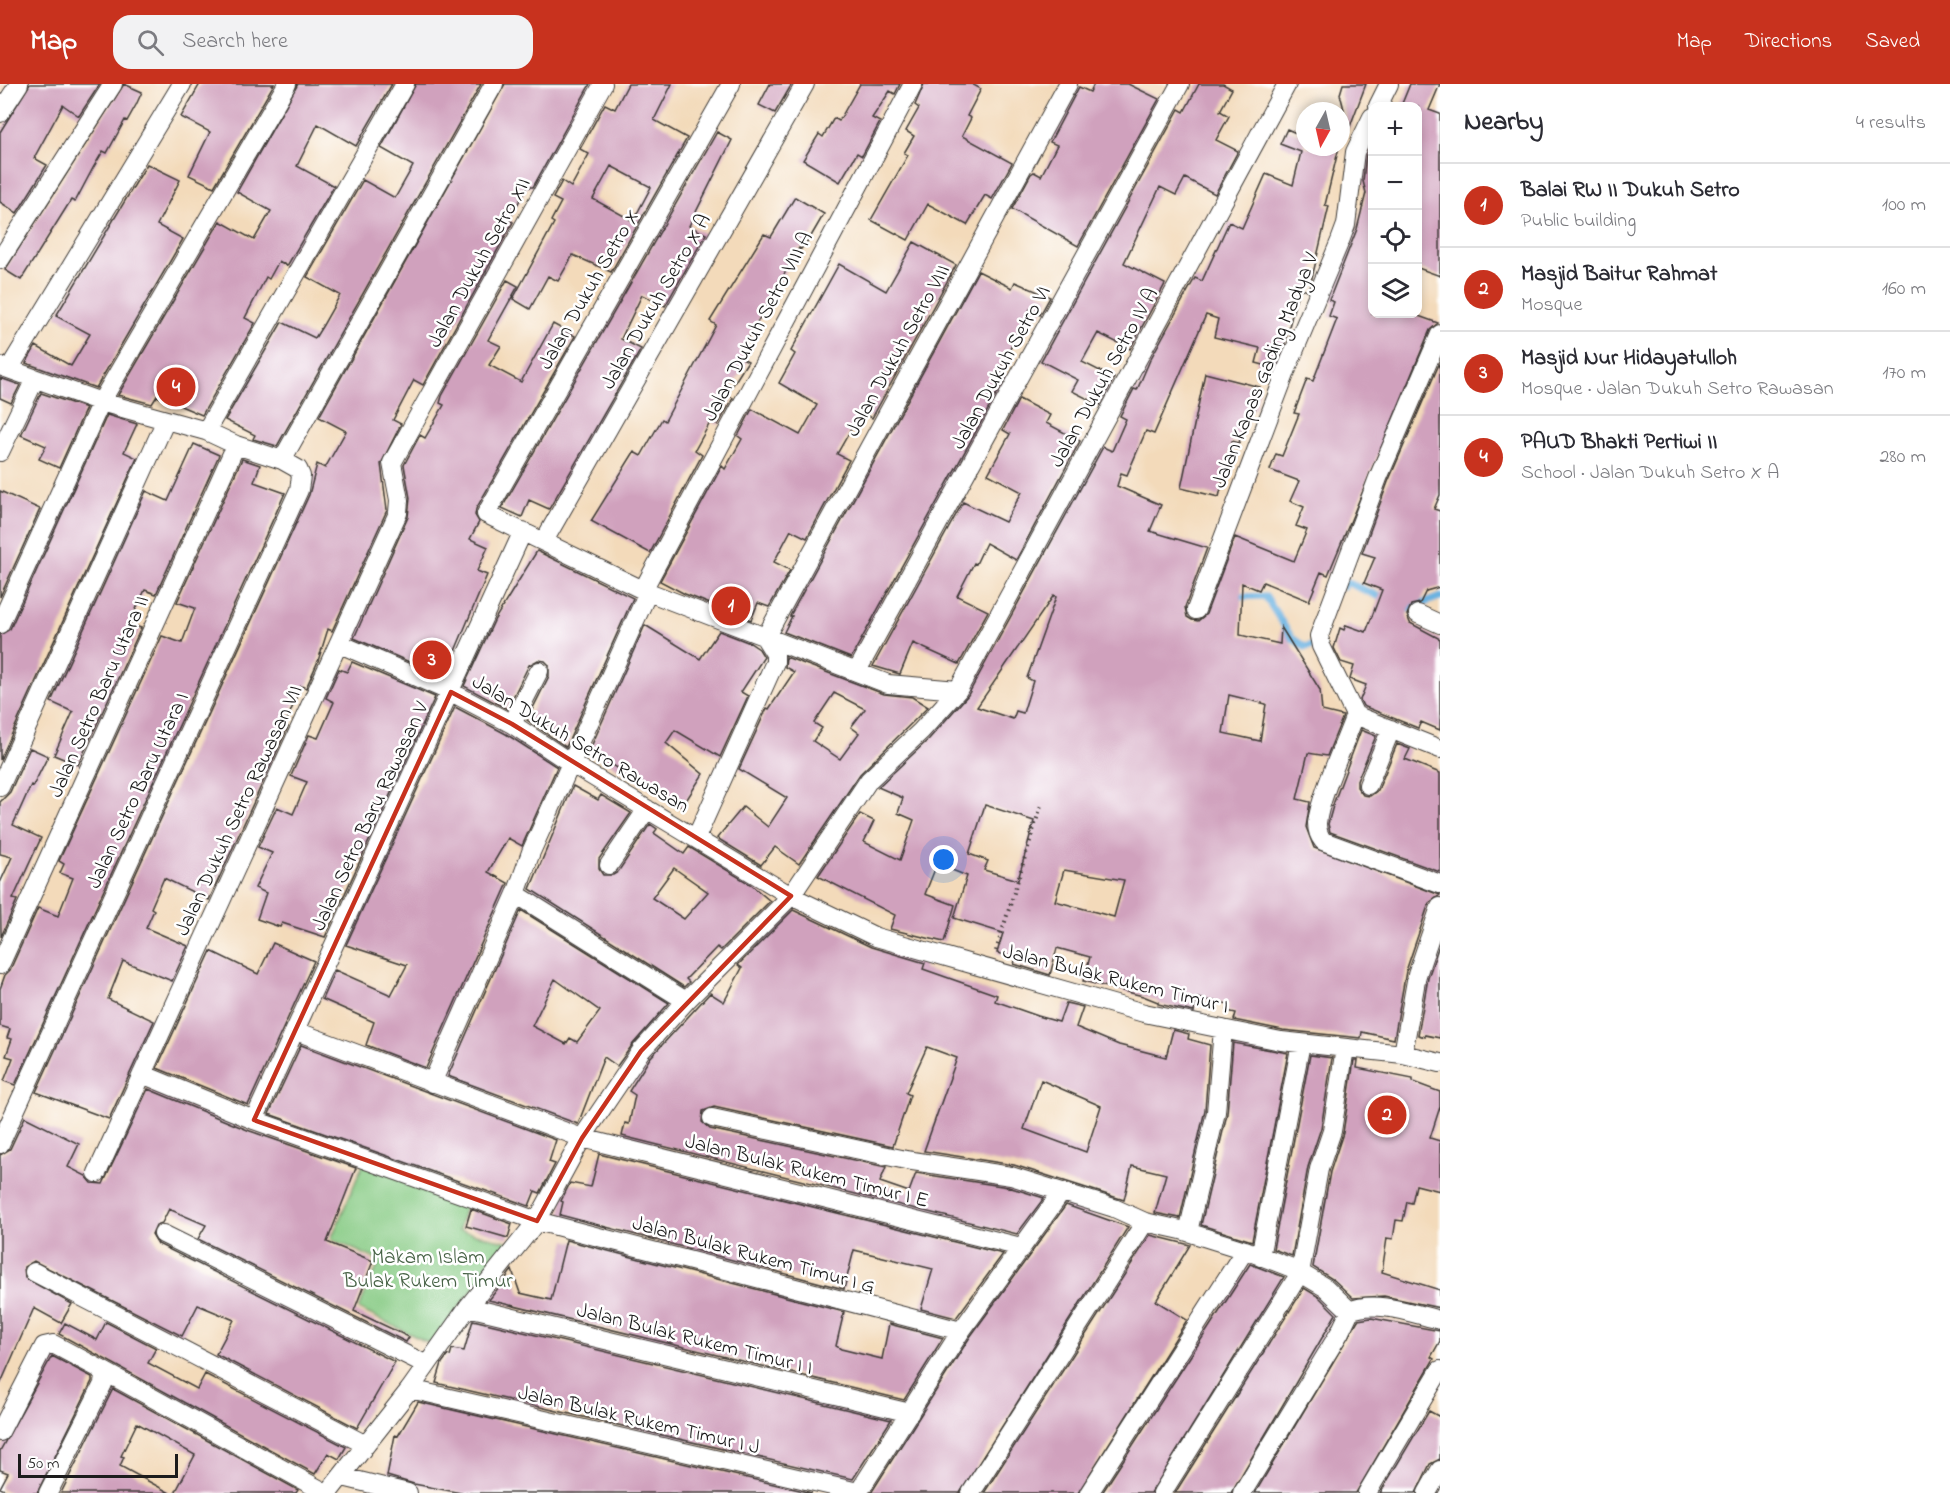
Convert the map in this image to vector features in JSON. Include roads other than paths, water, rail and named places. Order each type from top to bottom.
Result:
[{"type":"street","points":[[0,113],[19,84]]},
{"type":"street","points":[[0,260],[113,84]]},
{"type":"street","points":[[182,84],[5,368],[101,402],[206,431],[236,445],[282,460],[494,84]]},
{"type":"street","points":[[0,624],[101,402],[287,84]]},
{"type":"street","points":[[206,431],[405,84]]},
{"type":"street","name":"Jalan Dukuh Setro XII","points":[[392,463],[603,84]]},
{"type":"street","name":"Jalan Dukuh Setro X","points":[[518,540],[486,514],[488,508],[731,84]]},
{"type":"street","name":"Jalan Dukuh Setro X A","points":[[544,541],[805,84]]},
{"type":"street","name":"Jalan Dukuh Setro VIII A","points":[[432,1083],[646,591],[913,84]]},
{"type":"street","name":"Jalan Dukuh Setro VIII","points":[[765,638],[1068,84]]},
{"type":"street","name":"Jalan Dukuh Setro VI","points":[[857,671],[1180,84]]},
{"type":"street","name":"Jalan Dukuh Setro IV A","points":[[327,1493],[343,1477],[410,1389],[468,1307],[537,1221],[582,1138],[641,1051],[686,1001],[791,896],[869,780],[921,731],[958,690],[1287,84]]},
{"type":"street","points":[[1380,102],[1389,84]]},
{"type":"street","name":"Jalan Kapas Gading Madya V","points":[[1196,610],[1290,361],[1346,225],[1351,169],[1355,152],[1368,125]]},
{"type":"street","points":[[1440,334],[1378,478],[1319,636],[1321,646],[1355,715],[1440,749]]},
{"type":"street","points":[[0,452],[35,379]]},
{"type":"street","points":[[0,787],[166,420]]},
{"type":"street","name":"Jalan Setro Baru Utara II","points":[[0,965],[236,445]]},
{"type":"street","name":"Jalan Setro Baru Utara I","points":[[0,1144],[299,490],[301,476],[298,469],[282,460]]},
{"type":"street","name":"Jalan Dukuh Setro Rawasan VII","points":[[97,1173],[247,839],[340,644],[398,513],[399,500],[392,463]]},
{"type":"street","points":[[518,540],[544,541],[646,591],[888,684],[958,690]]},
{"type":"street","name":"Jalan Setro Baru Rawasan V","points":[[254,1120],[451,692],[518,540]]},
{"type":"street","points":[[1418,614],[1440,624]]},
{"type":"street","points":[[696,838],[775,662],[775,654],[765,638]]},
{"type":"street","name":"Jalan Dukuh Setro Rawasan","points":[[340,644],[451,692],[512,724],[572,764],[791,896]]},
{"type":"street","points":[[512,724],[539,671]]},
{"type":"street","points":[[1355,715],[1317,824],[1320,837],[1323,841],[1440,884]]},
{"type":"street","points":[[1368,785],[1391,729]]},
{"type":"street","points":[[609,865],[647,809]]},
{"type":"street","points":[[516,894],[686,1001]]},
{"type":"street","name":"Jalan Bulak Rukem Timur I","points":[[791,896],[876,937],[1144,1013],[1301,1043],[1404,1054],[1440,1063]]},
{"type":"street","points":[[1404,1054],[1417,975],[1440,907]]},
{"type":"street","points":[[1188,1232],[1216,1112],[1223,1029]]},
{"type":"street","name":"Jalan Bulak Rukem Timur I E","points":[[296,1031],[582,1138],[1022,1247]]},
{"type":"street","points":[[1089,1493],[1252,1253],[1301,1043]]},
{"type":"street","points":[[1162,1493],[1300,1273],[1319,1169],[1332,1131],[1345,1048]]},
{"type":"street","name":"Jalan Bulak Rukem Timur I G","points":[[142,1074],[254,1120],[537,1221],[961,1331]]},
{"type":"street","points":[[712,1118],[906,1160],[1011,1176],[1114,1208],[1145,1222],[1188,1232],[1252,1253],[1300,1273],[1326,1288],[1350,1311]]},
{"type":"street","points":[[858,1492],[961,1331],[1061,1193]]},
{"type":"street","points":[[971,1493],[1145,1222]]},
{"type":"street","points":[[163,1234],[427,1365]]},
{"type":"street","points":[[34,1272],[366,1445]]},
{"type":"street","name":"Jalan Bulak Rukem Timur I I","points":[[468,1307],[910,1413]]},
{"type":"street","points":[[1242,1493],[1340,1332],[1350,1311],[1362,1307],[1373,1308],[1440,1320]]},
{"type":"street","points":[[0,1432],[44,1346],[53,1344],[327,1493]]},
{"type":"street","points":[[48,1493],[103,1384],[104,1376],[100,1369]]},
{"type":"street","points":[[1367,1493],[1440,1370]]},
{"type":"street","name":"Jalan Bulak Rukem Timur I J","points":[[410,1389],[858,1492]]},
{"type":"street","points":[[1426,1493],[1440,1470]]},
{"type":"street","points":[[343,1477],[408,1493]]},
{"type":"waterway","points":[[1344,586],[1346,582],[1387,600]]},
{"type":"waterway","points":[[1234,597],[1265,596],[1292,638],[1305,647],[1315,645]]},
{"type":"waterway","points":[[1403,607],[1409,609],[1440,597]]},
{"type":"place","name":"PAUD Bhakti Pertiwi II","points":[[176,387]]},
{"type":"place","name":"Balai RW II Dukuh Setro","points":[[731,606]]},
{"type":"place","name":"Masjid Nur Hidayatulloh","points":[[432,660]]},
{"type":"place","name":"Masjid Baitur Rahmat","points":[[1387,1115]]},
{"type":"park label","name":"Makam Islam Bulak Rukem Timur","points":[[428,1268]]}]
